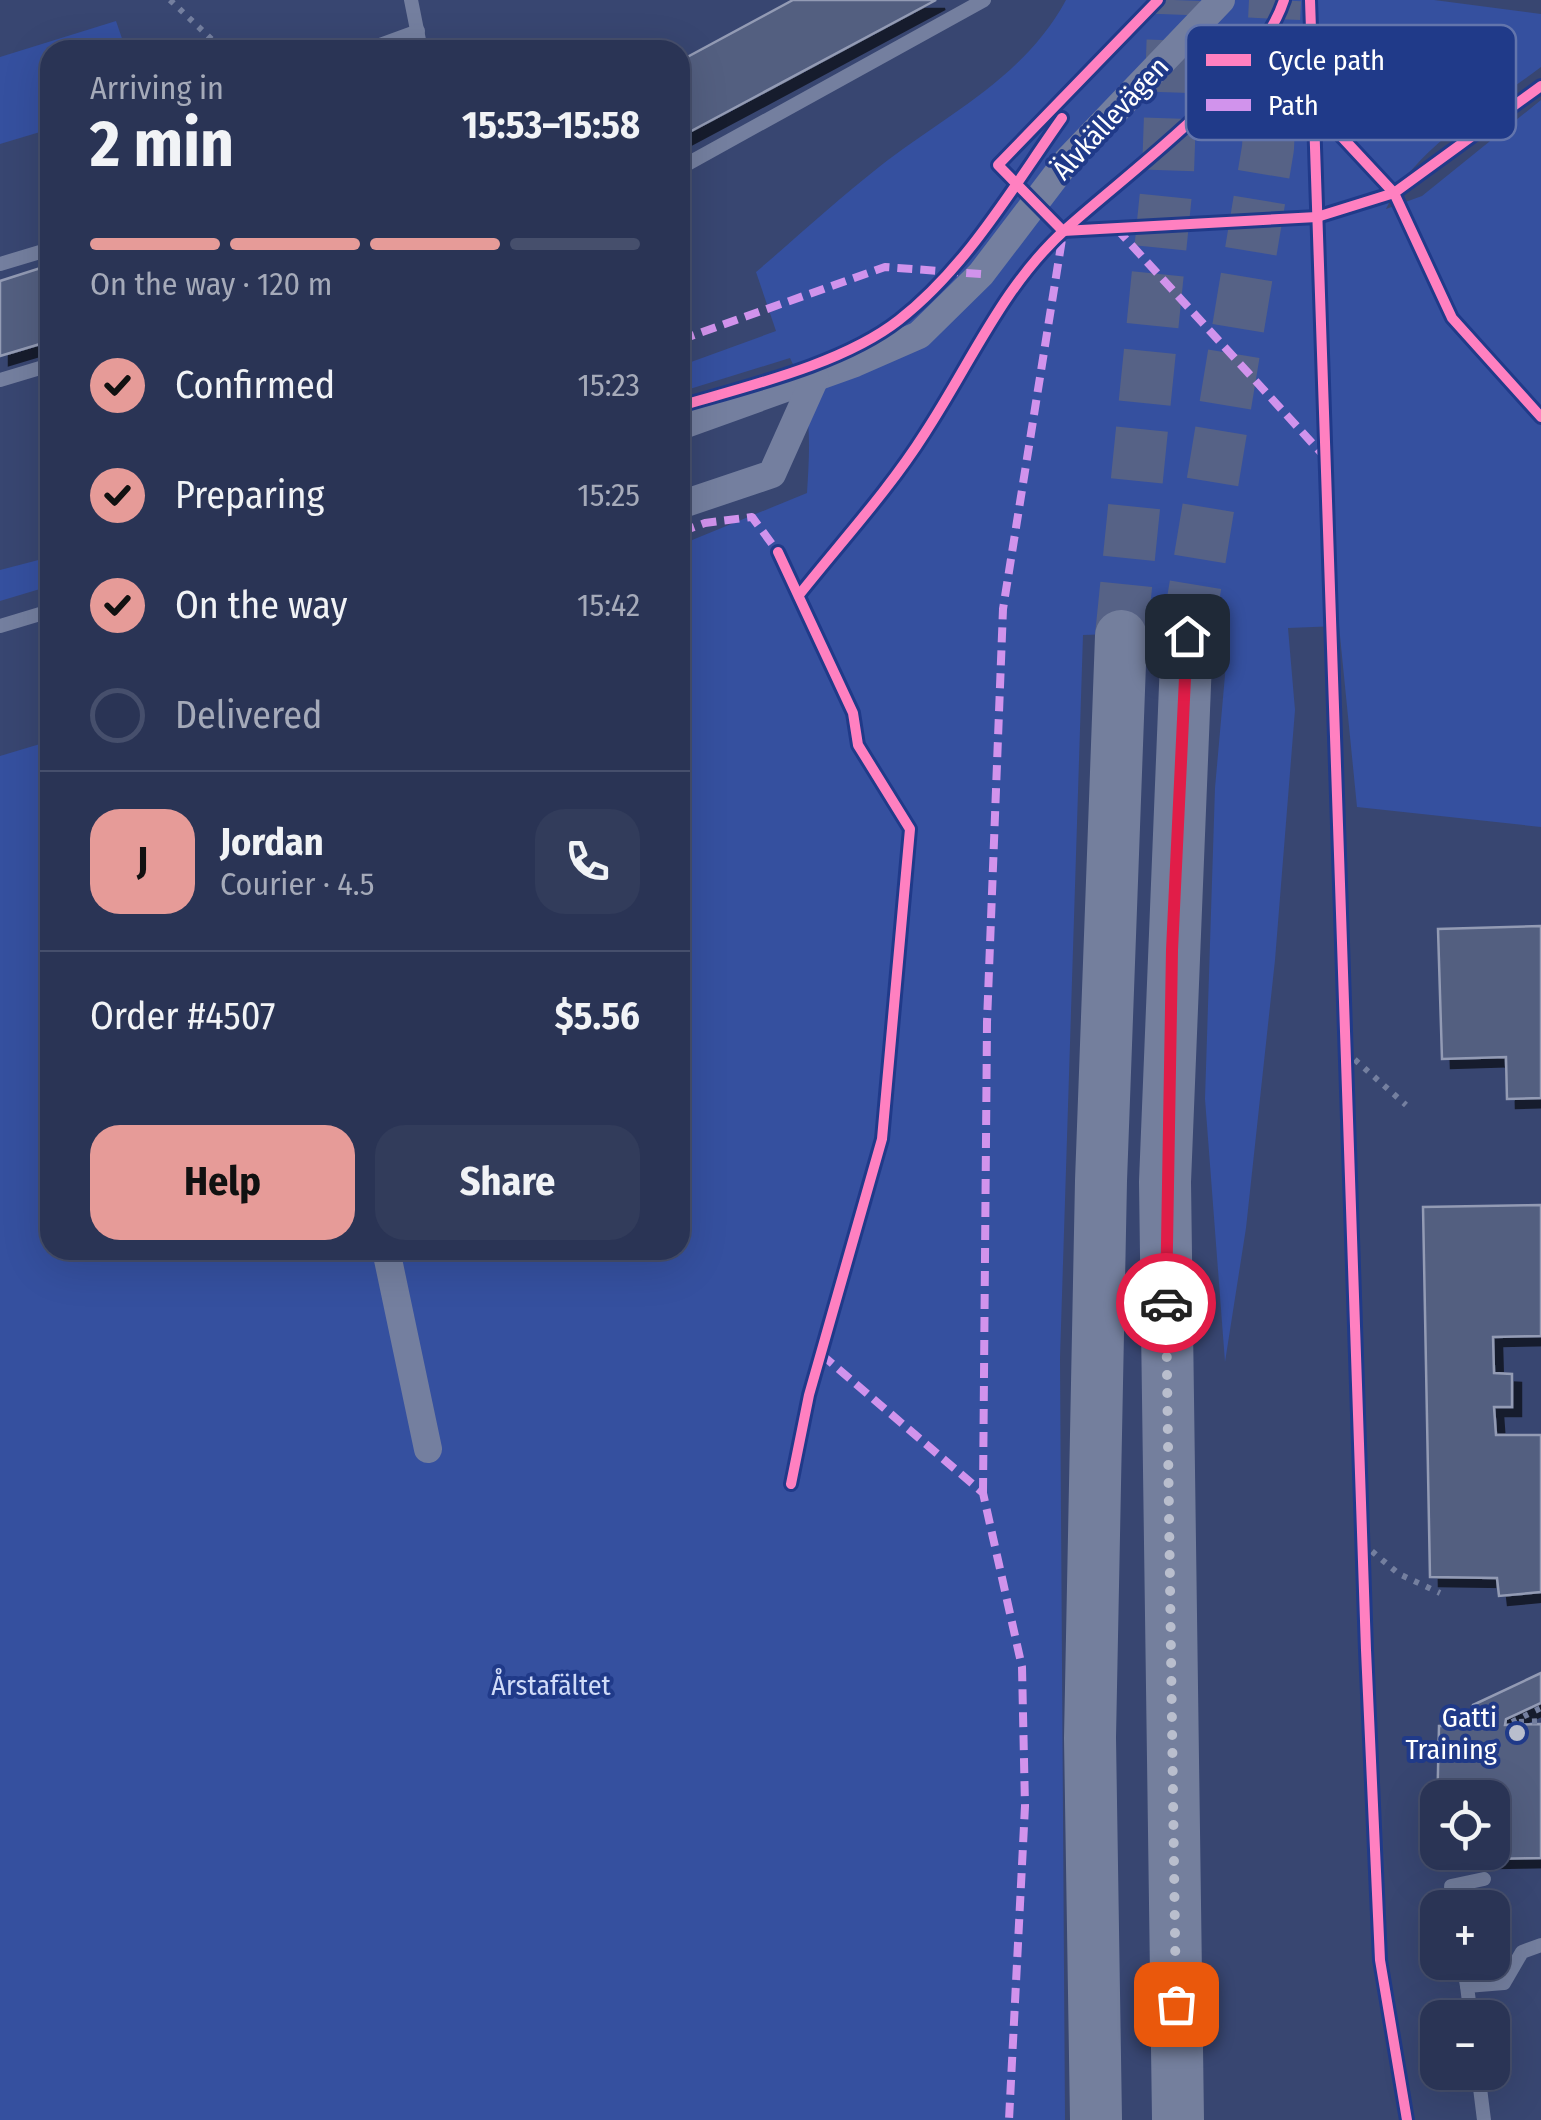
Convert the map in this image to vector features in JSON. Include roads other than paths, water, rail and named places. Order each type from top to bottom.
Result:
[{"type":"highway","points":[[1096,2120],[1090,1738],[1101,1181],[1121,636]]},
{"type":"highway","points":[[1178,2120],[1165,1182],[1187,636]]},
{"type":"street","name":"Älvkällevägen","points":[[1198,25],[1222,0]]},
{"type":"street","name":"Älvkällevägen","points":[[690,422],[815,378],[919,335],[982,274],[1066,162],[1186,37]]},
{"type":"street","points":[[690,502],[772,474],[815,378]]},
{"type":"street","points":[[388,1260],[428,1449]]},
{"type":"lane","points":[[411,0],[419,40]]},
{"type":"lane","points":[[690,162],[984,0]]},
{"type":"lane","points":[[393,40],[418,31]]},
{"type":"lane","points":[[0,264],[40,252]]},
{"type":"lane","points":[[0,380],[40,367]]},
{"type":"lane","points":[[0,626],[40,614]]},
{"type":"lane","points":[[1452,1890],[1451,1886],[1484,1879]]},
{"type":"lane","points":[[1467,1986],[1504,1983],[1522,1952],[1541,1944]]},
{"type":"lane","points":[[1466,1980],[1469,2000]]},
{"type":"lane","points":[[1480,2090],[1484,2120]]},
{"type":"tunnel","points":[[1121,636],[1168,173],[1174,0]]},
{"type":"tunnel","points":[[1274,25],[1275,0]]},
{"type":"tunnel","points":[[1187,636],[1268,140]]},
{"type":"place","name":"Gatti Training","points":[[1517,1733]]},
{"type":"park label","name":"Årstafältet","points":[[551,1685]]}]
